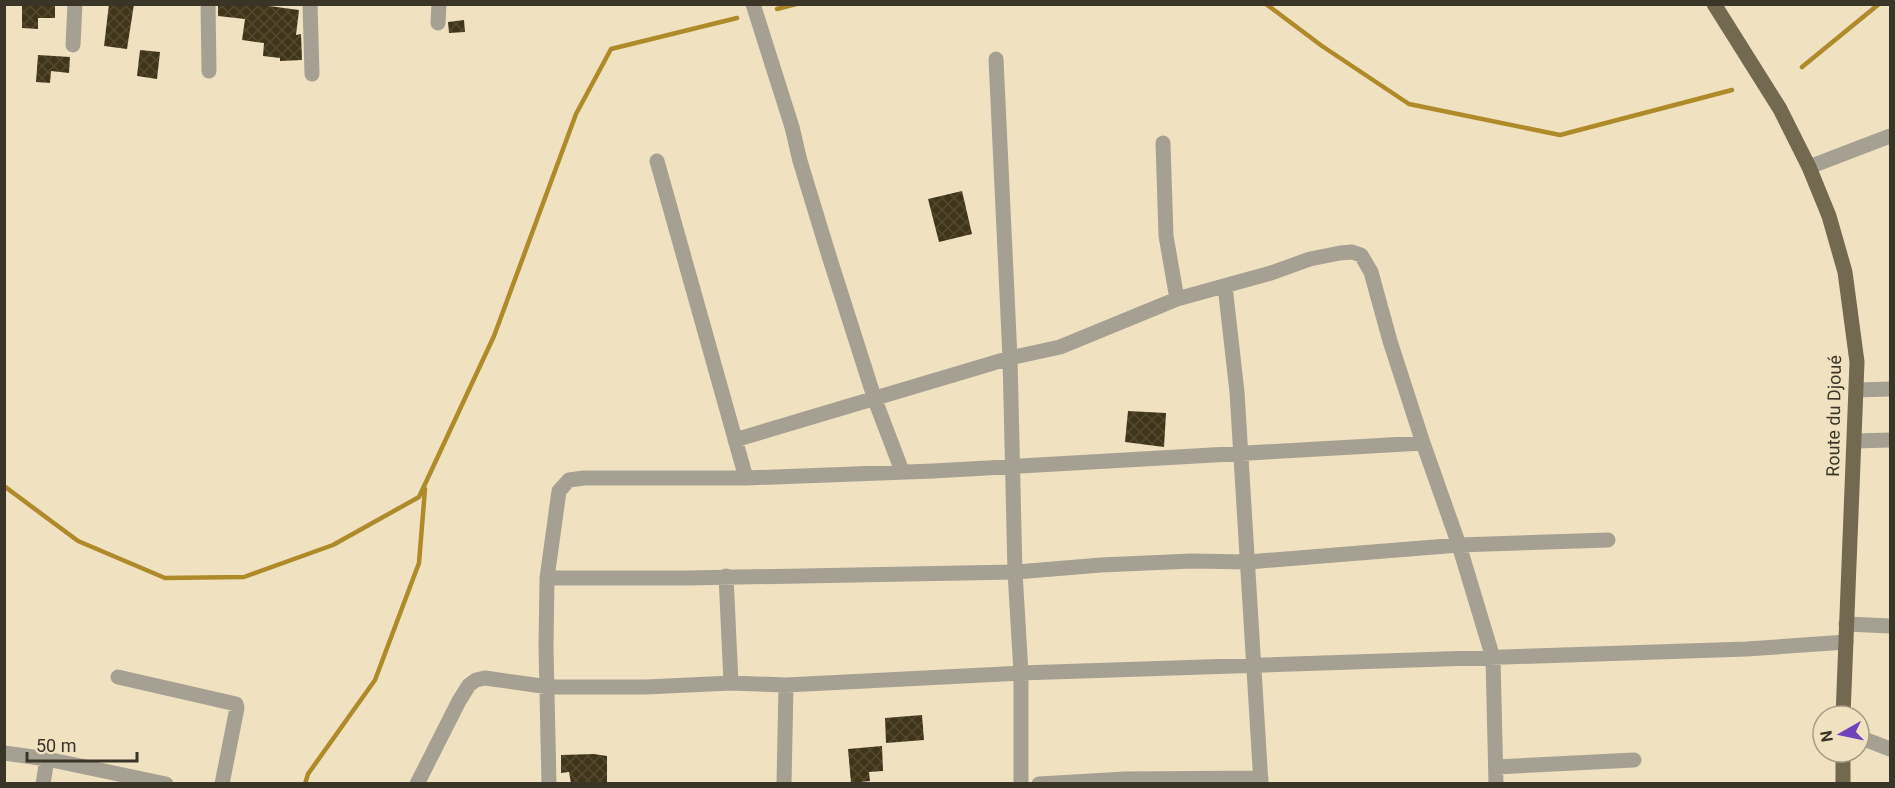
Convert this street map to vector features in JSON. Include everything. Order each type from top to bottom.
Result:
[{"type":"main road","name":"Route du Djoué","points":[[1714,4],[1780,109],[1809,166],[1829,216],[1845,272],[1857,362],[1857,390],[1843,704]]},
{"type":"main road","points":[[1843,764],[1843,783]]},
{"type":"street","points":[[73,45],[75,4]]},
{"type":"street","points":[[208,4],[209,71]]},
{"type":"street","points":[[310,4],[312,74]]},
{"type":"street","points":[[438,23],[439,4]]},
{"type":"street","points":[[753,4],[875,400],[903,471]]},
{"type":"street","points":[[996,59],[1010,358],[1015,572],[1021,673],[1021,783]]},
{"type":"street","points":[[1809,166],[1890,136]]},
{"type":"street","points":[[1162,143],[1166,236],[1177,299]]},
{"type":"street","points":[[657,161],[746,478]]},
{"type":"street","points":[[735,440],[1010,358],[1060,347],[1177,299],[1310,259],[1352,252],[1361,255],[1371,272],[1390,341],[1459,545],[1493,658],[1496,783]]},
{"type":"street","points":[[1039,783],[1125,779],[1261,781],[1237,392],[1225,286]]},
{"type":"street","points":[[1857,390],[1890,389]]},
{"type":"street","points":[[1855,441],[1890,440]]},
{"type":"street","points":[[549,783],[547,578],[559,491],[568,480],[584,478],[746,478],[961,470],[1423,443]]},
{"type":"street","points":[[547,578],[688,578],[1015,572],[1192,561],[1248,562],[1459,545],[1608,540]]},
{"type":"street","points":[[726,576],[731,683]]},
{"type":"street","points":[[1846,624],[1890,626]]},
{"type":"street","points":[[417,783],[459,701],[470,685],[476,680],[485,678],[549,687],[646,687],[731,683],[786,685],[1021,673],[1747,649],[1846,642]]},
{"type":"street","points":[[118,677],[236,704],[222,783]]},
{"type":"street","points":[[784,783],[786,685]]},
{"type":"street","points":[[1871,742],[1890,749]]},
{"type":"street","points":[[4,753],[47,759],[166,783]]},
{"type":"street","points":[[43,783],[47,759]]},
{"type":"street","points":[[1496,767],[1634,760]]},
{"type":"building","points":[[22,4],[55,4],[55,18],[38,18],[38,29],[22,28]]},
{"type":"building","points":[[109,4],[134,4],[127,49],[104,46]]},
{"type":"building","points":[[218,4],[270,4],[269,6],[299,10],[296,35],[301,34],[302,60],[280,61],[280,58],[263,56],[264,43],[242,40],[245,19],[218,16]]},
{"type":"building","points":[[464,20],[465,32],[449,33],[448,22]]},
{"type":"building","points":[[140,50],[160,52],[157,79],[137,76]]},
{"type":"building","points":[[38,55],[70,57],[69,73],[51,71],[50,83],[36,82]]},
{"type":"building","points":[[962,191],[972,234],[939,242],[928,199]]},
{"type":"building","points":[[1128,411],[1166,413],[1164,447],[1125,442]]},
{"type":"building","points":[[922,715],[924,740],[886,743],[885,718]]},
{"type":"building","points":[[882,746],[883,771],[869,772],[870,781],[851,783],[848,749]]},
{"type":"building","points":[[561,755],[607,756],[607,783],[571,783],[569,772],[561,773]]},
{"type":"waterway","points":[[777,9],[796,4]]},
{"type":"waterway","points":[[1266,4],[1322,46],[1409,104],[1560,135],[1732,90]]},
{"type":"waterway","points":[[1802,67],[1879,4]]},
{"type":"waterway","points":[[4,486],[78,541],[165,578],[244,577],[333,545],[419,497],[494,336],[576,114],[611,49],[737,18]]},
{"type":"waterway","points":[[305,784],[308,774],[375,680],[419,563],[425,489]]}]
